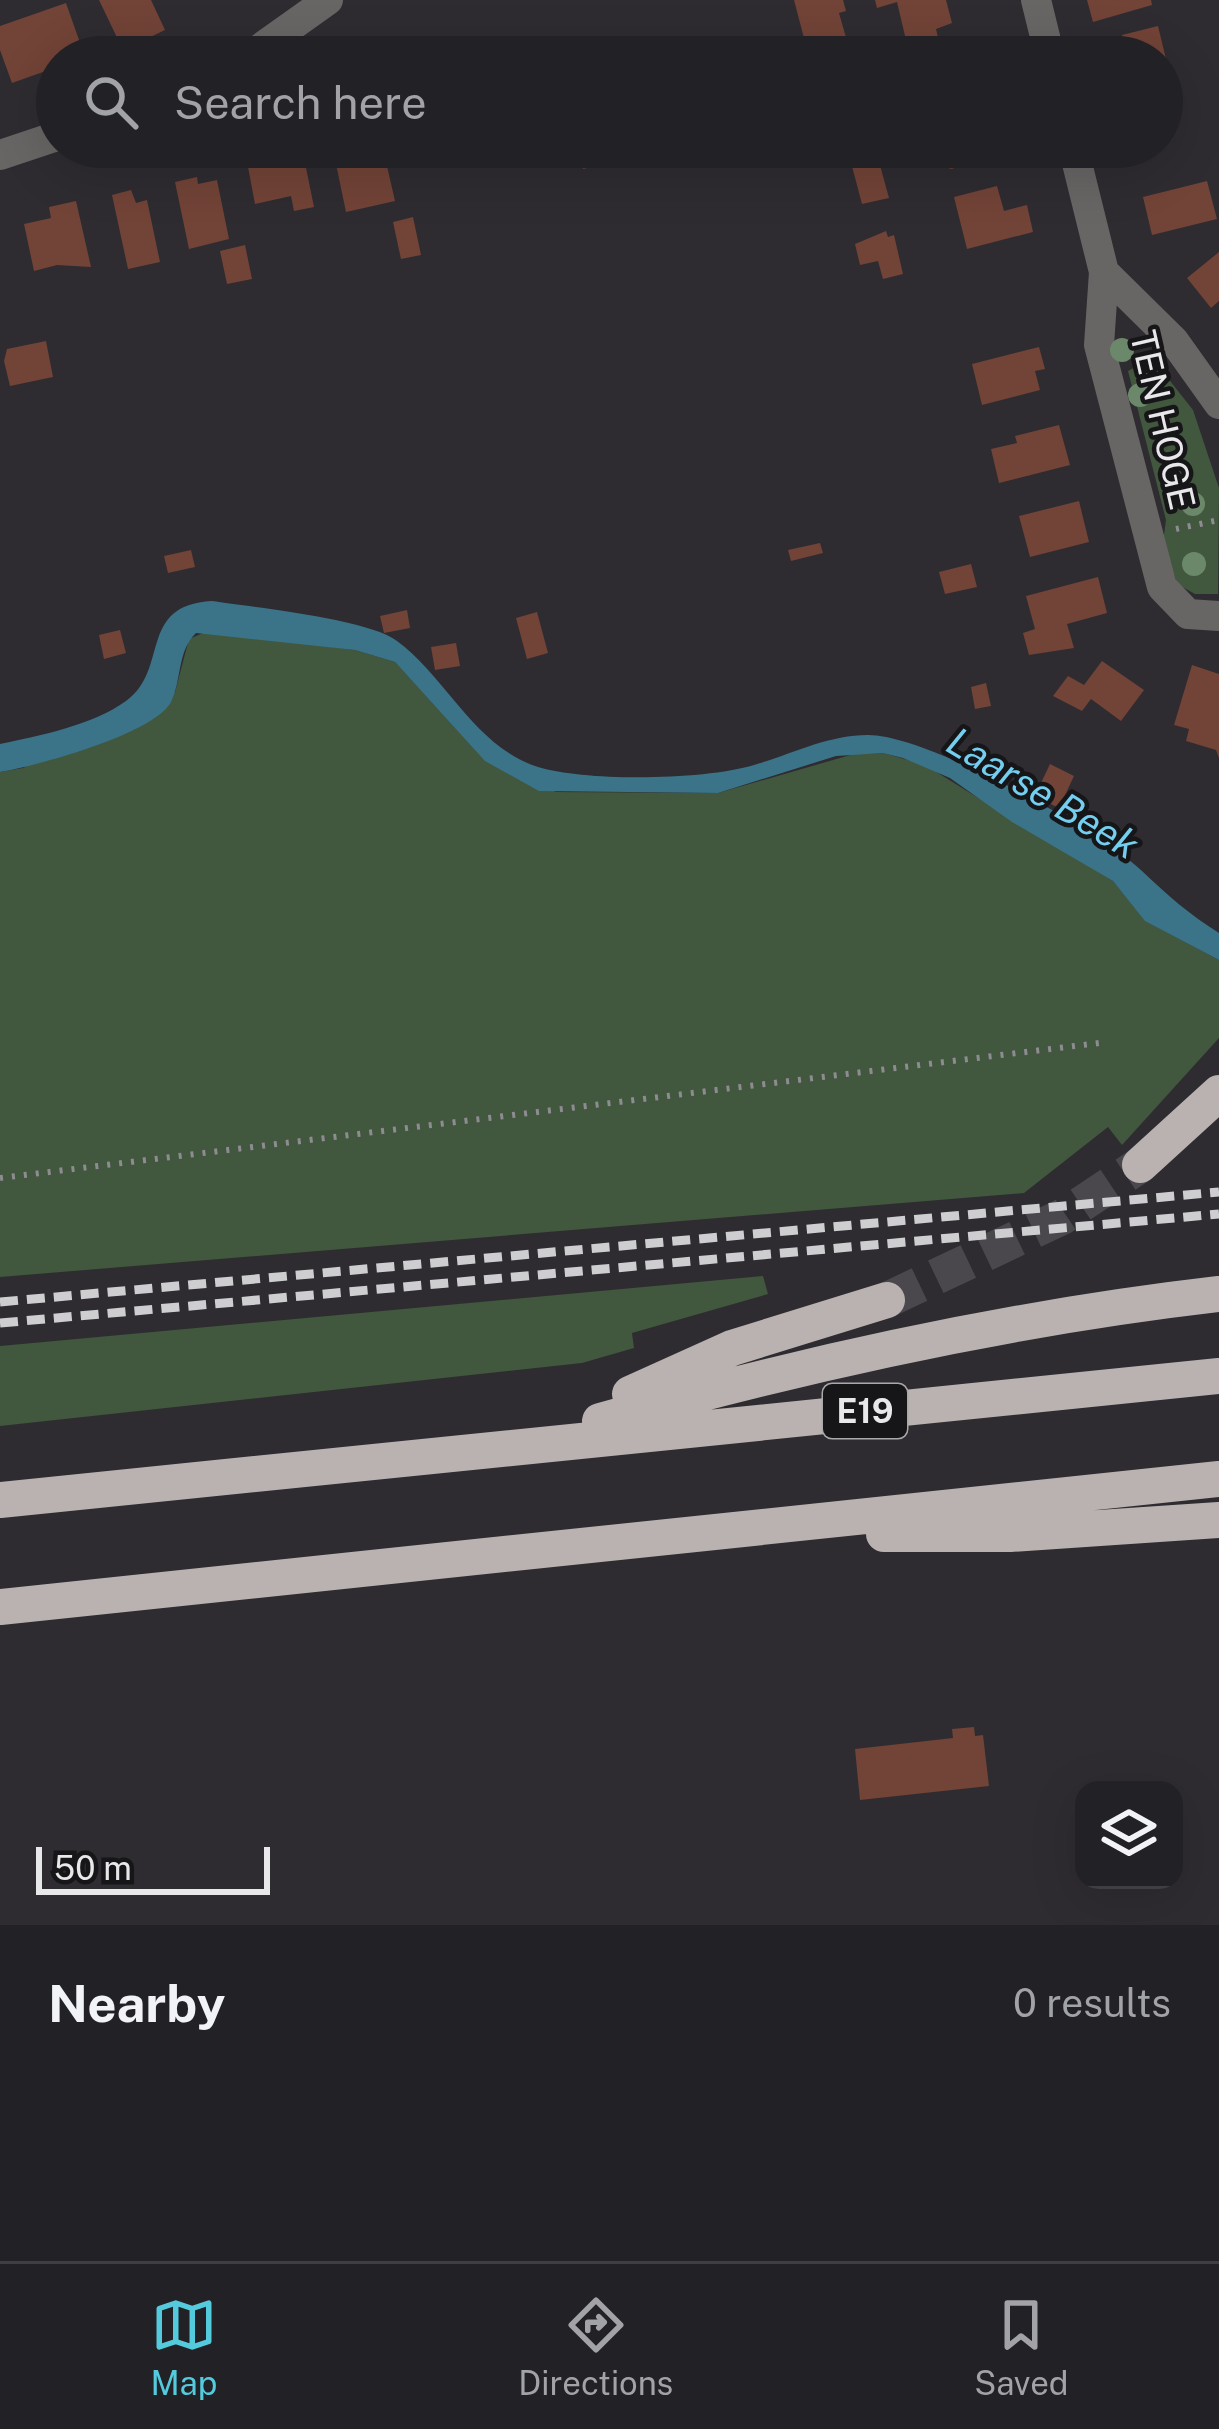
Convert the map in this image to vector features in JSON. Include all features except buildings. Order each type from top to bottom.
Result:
[{"type":"highway","points":[[1140,1165],[1219,1093]]},
{"type":"highway","points":[[511,1447],[735,1383],[1117,1306],[1219,1294]]},
{"type":"highway","points":[[511,1447],[732,1348],[887,1300]]},
{"type":"highway","name":"E19","points":[[0,1500],[1219,1376]]},
{"type":"highway","points":[[0,1607],[1219,1479]]},
{"type":"highway","points":[[688,1534],[1010,1534],[1219,1520]]},
{"type":"street","points":[[277,36],[328,0]]},
{"type":"street","points":[[1036,0],[1045,36]]},
{"type":"street","points":[[0,154],[36,143]]},
{"type":"street","name":"TEN HOGE","points":[[1078,168],[1104,272],[1099,345],[1162,587],[1188,614],[1219,616]]},
{"type":"street","name":"TEN HOGE","points":[[1104,272],[1174,341],[1219,404]]},
{"type":"path","points":[[1149,535],[1219,520]]},
{"type":"path","points":[[0,1178],[1099,1043]]},
{"type":"green space","points":[[1152,358],[1193,410],[1219,488],[1218,594],[1195,594],[1177,584],[1163,542],[1166,520],[1128,371]]},
{"type":"green space","points":[[208,631],[355,650],[395,662],[485,760],[556,792],[718,793],[854,754],[884,753],[925,765],[1113,881],[1146,921],[1219,960],[1219,1038],[1122,1145],[1108,1127],[1024,1193],[0,1277],[0,772],[23,768],[175,692],[189,639]]},
{"type":"green space","points":[[763,1276],[768,1294],[632,1333],[634,1348],[582,1363],[0,1426],[0,1346]]},
{"type":"water","points":[[212,601],[309,615],[383,633],[415,656],[496,744],[538,767],[559,772],[615,777],[706,774],[868,735],[930,750],[1011,787],[1120,853],[1219,933],[1219,960],[1145,921],[1113,881],[1012,822],[950,778],[903,758],[883,753],[836,756],[718,793],[539,791],[485,761],[395,662],[355,650],[196,633],[186,648],[171,702],[160,714],[93,747],[0,772],[0,744],[82,723],[126,701],[139,688],[163,626],[173,614]]},
{"type":"tunnel","points":[[887,1300],[1062,1217],[1140,1165]]},
{"type":"railway","points":[[0,1302],[1219,1192]]},
{"type":"railway","points":[[0,1323],[1219,1214]]},
{"type":"water label","name":"Laarse Beek","points":[[1043,793]]}]
